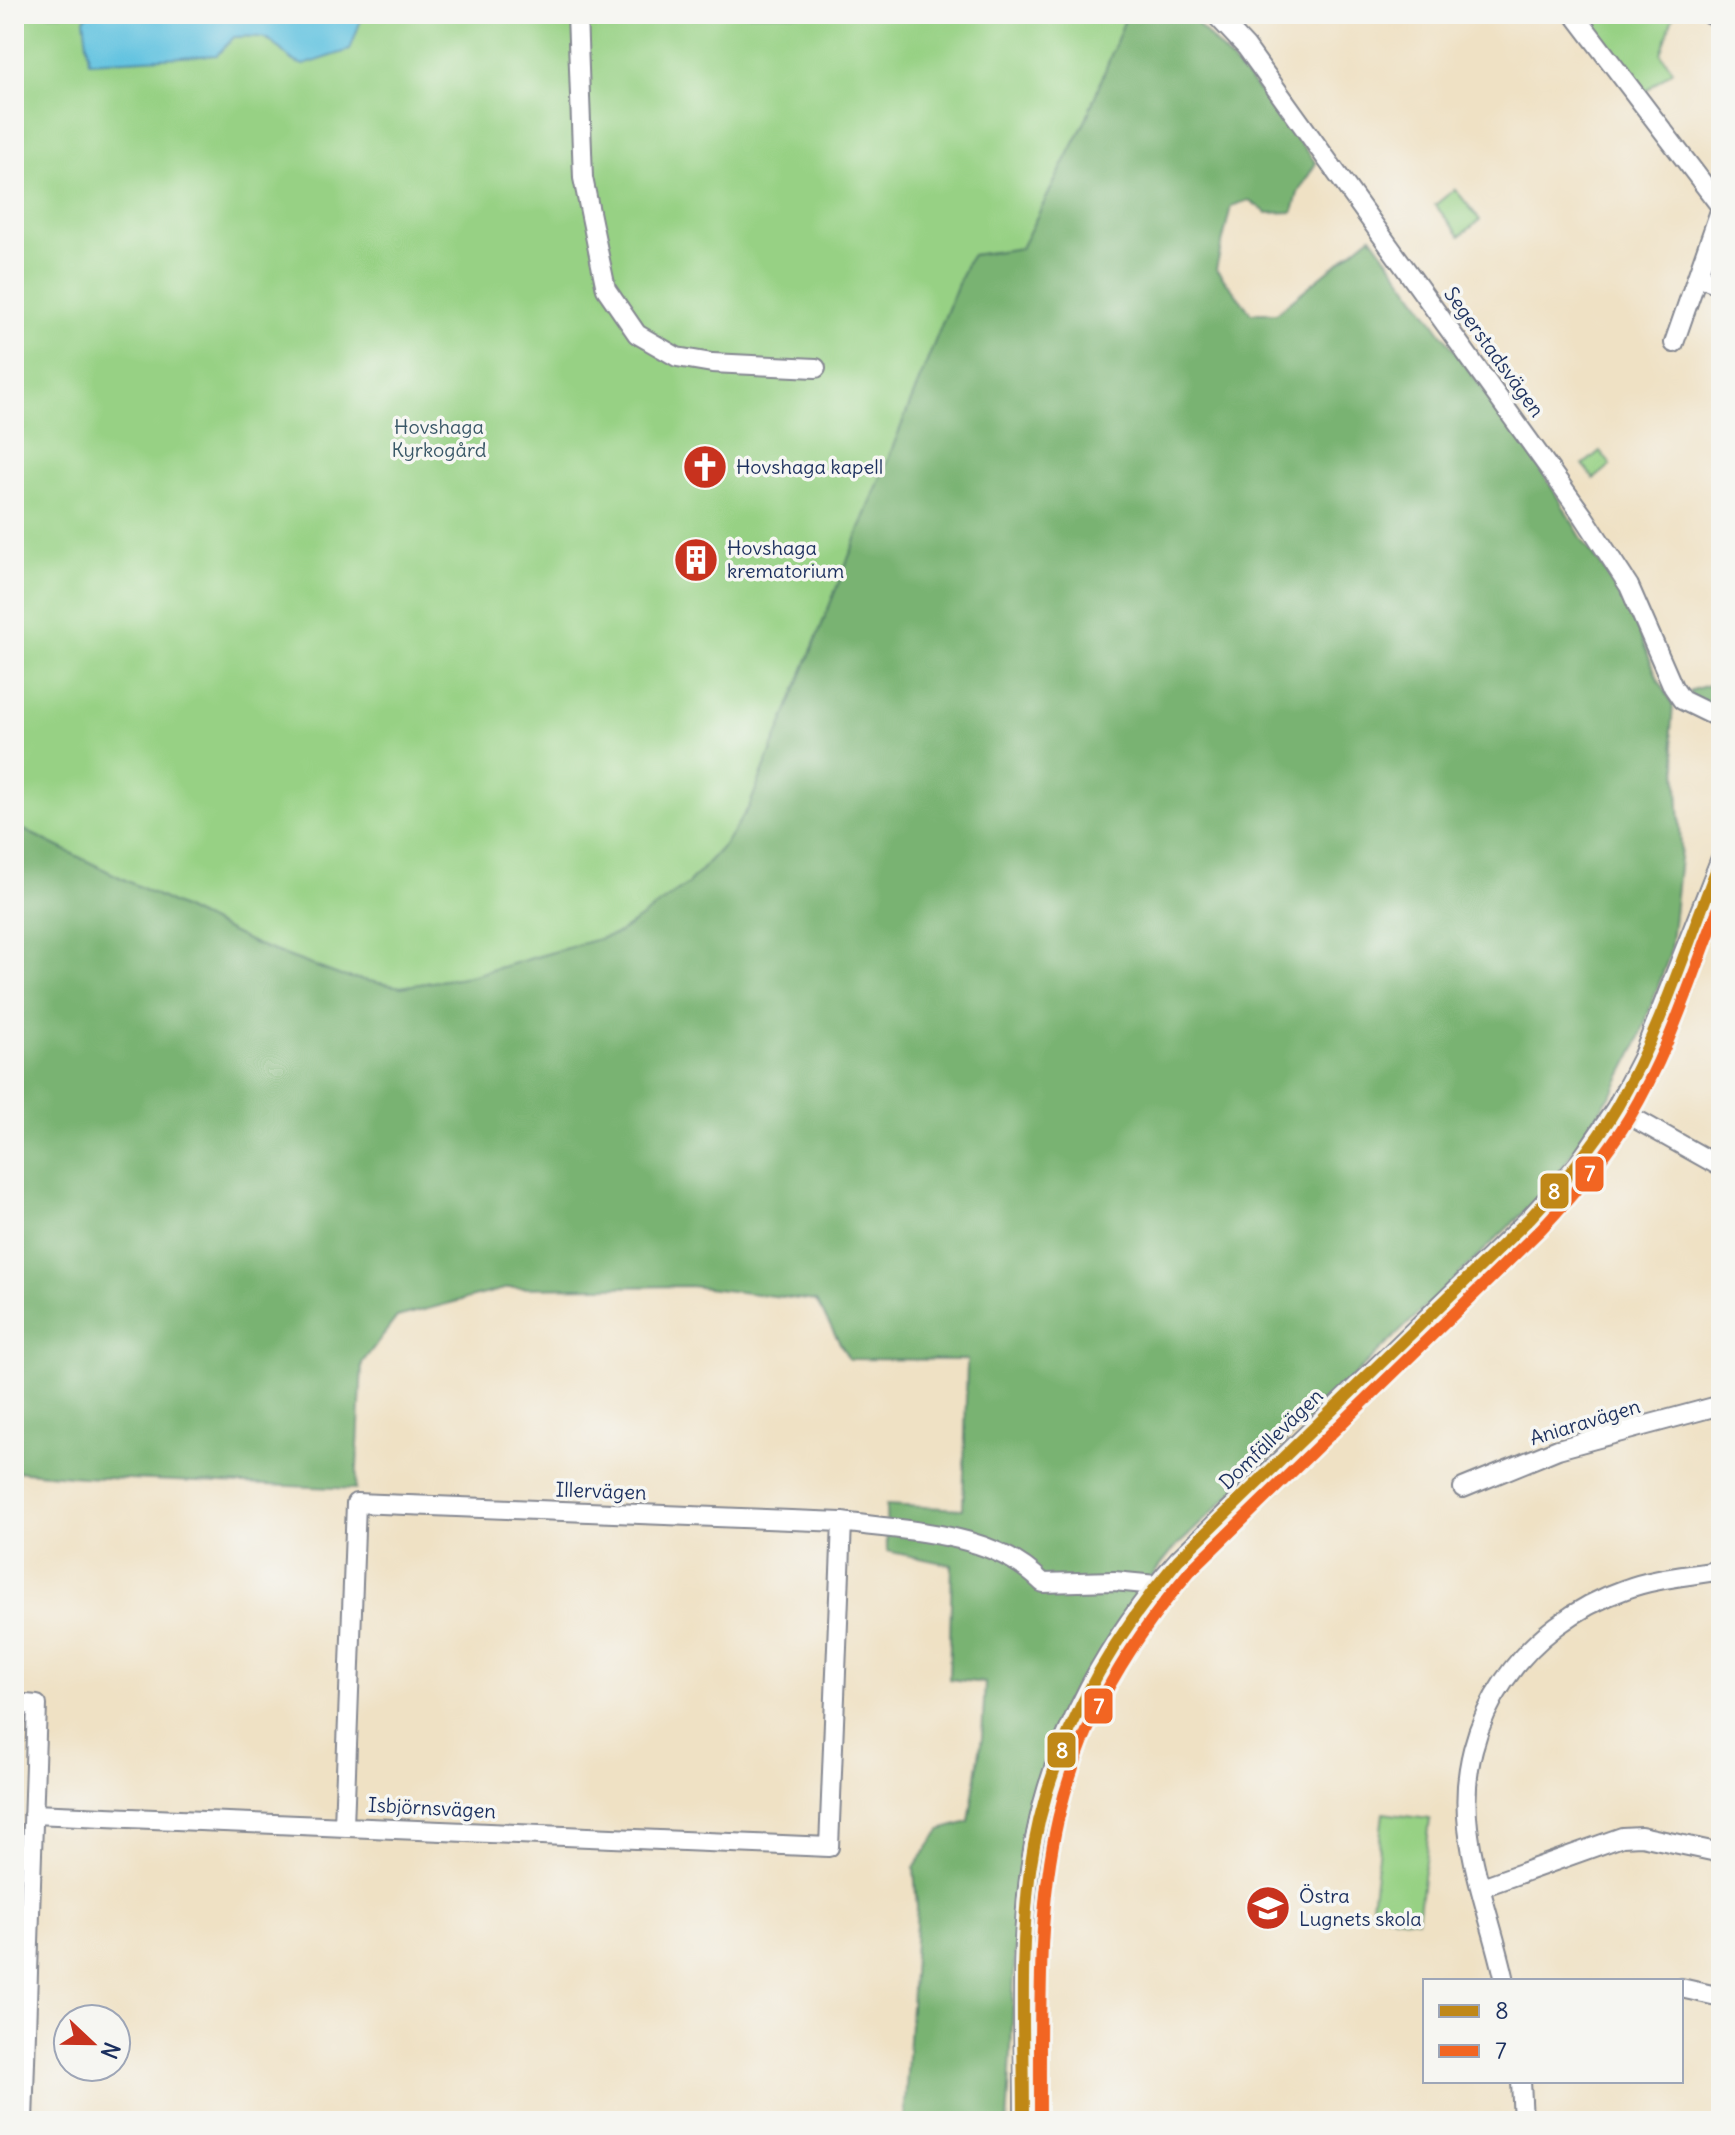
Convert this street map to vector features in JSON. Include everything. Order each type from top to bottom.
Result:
[{"type":"street","points":[[577,14],[583,178],[606,289],[637,334],[677,357],[712,363],[816,368]]},
{"type":"street","name":"Segerstadsvägen","points":[[1215,14],[1246,47],[1576,504],[1629,586],[1682,700],[1721,719]]},
{"type":"street","points":[[1574,14],[1721,208],[1674,343]]},
{"type":"street","points":[[1709,14],[1721,18]]},
{"type":"street","points":[[1698,276],[1721,285]]},
{"type":"street","name":"Domfällevägen","points":[[1024,2121],[1026,1913],[1036,1833],[1060,1752],[1080,1705],[1122,1632],[1156,1585],[1538,1210],[1577,1166],[1616,1108],[1642,1058],[1721,858]]},
{"type":"street","points":[[1616,1108],[1721,1167]]},
{"type":"street","name":"Aniaravägen","points":[[1463,1488],[1558,1449],[1721,1405]]},
{"type":"street","name":"Illervägen","points":[[344,1826],[356,1503],[842,1522]]},
{"type":"street","points":[[842,1522],[969,1540],[1024,1564],[1043,1583],[1114,1581],[1156,1585]]},
{"type":"street","name":"Isbjörnsvägen","points":[[33,1814],[829,1847],[842,1522]]},
{"type":"street","points":[[1505,1979],[1468,1829],[1468,1780],[1481,1723],[1501,1681],[1544,1634],[1595,1604],[1627,1588],[1721,1570]]},
{"type":"street","points":[[14,1703],[37,1705],[20,1998],[23,2121]]},
{"type":"street","points":[[1482,1887],[1622,1837],[1641,1836],[1721,1853]]},
{"type":"street","points":[[1683,1988],[1721,1997]]},
{"type":"street","points":[[1521,2083],[1523,2121]]},
{"type":"green space","name":"Hovshaga Kyrkogård","points":[[14,14],[1127,14],[1085,122],[1021,249],[972,255],[966,264],[749,807],[725,844],[689,883],[619,934],[470,976],[401,987],[341,976],[255,944],[14,825]]},
{"type":"green space","points":[[1127,14],[1183,14],[1193,19],[1259,91],[1316,163],[1298,193],[1293,212],[1267,213],[1249,200],[1231,206],[1216,269],[1251,313],[1276,313],[1371,236],[1541,469],[1585,544],[1624,596],[1658,679],[1673,704],[1671,732],[1677,765],[1681,848],[1670,953],[1637,1045],[1614,1090],[1559,1172],[1527,1209],[1171,1552],[1115,1629],[1073,1707],[1026,1836],[1016,1925],[1007,2121],[904,2121],[917,1908],[914,1868],[940,1830],[969,1822],[982,1737],[985,1683],[949,1679],[952,1565],[887,1551],[886,1505],[963,1509],[967,1360],[849,1359],[816,1301],[690,1286],[508,1288],[397,1317],[362,1363],[356,1489],[82,1477],[14,1471],[14,825],[255,944],[341,976],[401,987],[470,976],[619,933],[689,883],[725,844],[749,807],[966,264],[972,255],[1021,248],[1085,122]]},
{"type":"green space","points":[[1585,14],[1674,14],[1661,54],[1673,70],[1643,93]]},
{"type":"green space","points":[[1455,189],[1480,220],[1460,236],[1435,205]]},
{"type":"green space","points":[[1600,451],[1611,465],[1594,479],[1583,465]]},
{"type":"green space","points":[[1721,681],[1721,710],[1691,696],[1689,691]]},
{"type":"green space","points":[[1383,1813],[1430,1819],[1418,1920],[1371,1914]]},
{"type":"water","points":[[90,14],[363,14],[350,50],[304,65],[267,39],[250,36],[234,37],[217,55],[89,62],[84,19]]},
{"type":"transit line","name":"8","points":[[1024,2121],[1023,1964],[1030,1870],[1049,1784],[1082,1704],[1102,1667],[1150,1594],[1178,1560],[1530,1218],[1587,1151],[1633,1078],[1673,985],[1721,858]]},
{"type":"transit line","name":"7","points":[[1040,2121],[1041,1964],[1046,1895],[1056,1830],[1073,1767],[1100,1703],[1138,1639],[1190,1571],[1541,1229],[1599,1162],[1629,1118],[1656,1066],[1680,1012],[1721,902]]},
{"type":"place","name":"Hovshaga kapell","points":[[705,467]]},
{"type":"place","name":"Hovshaga krematorium","points":[[696,560]]},
{"type":"place","name":"Östra Lugnets skola","points":[[1268,1908]]}]
